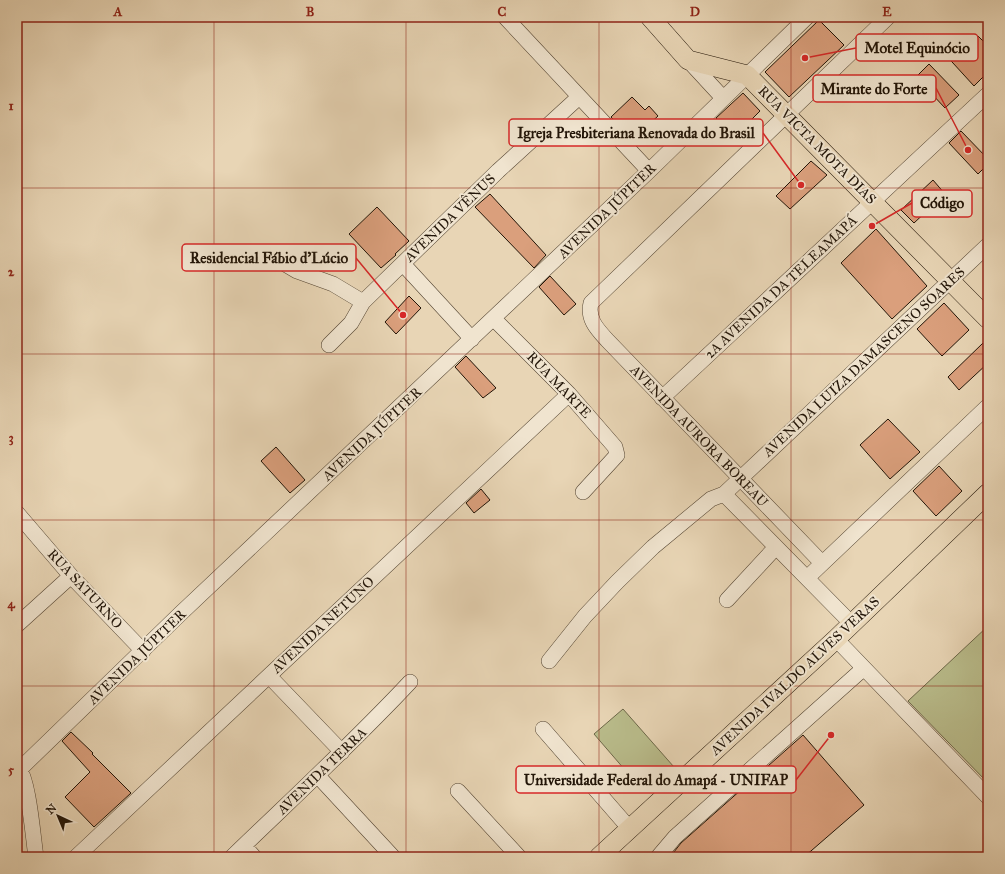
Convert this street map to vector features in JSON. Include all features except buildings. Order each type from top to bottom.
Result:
[{"type":"main road","points":[[650,17],[688,60],[747,74]]},
{"type":"main road","name":"RUA VICTA MOTA DIAS","points":[[747,74],[988,319]]},
{"type":"main road","name":"AVENIDA IVALDO ALVES VERAS","points":[[599,857],[836,639],[988,494]]},
{"type":"street","points":[[505,17],[649,171]]},
{"type":"street","points":[[786,115],[888,17]]},
{"type":"street","name":"AVENIDA JÚPITER","points":[[19,767],[494,319],[649,171],[804,18]]},
{"type":"street","points":[[688,60],[722,98]]},
{"type":"street","name":"2A AVENIDA DA TELEAMAPÁ","points":[[662,398],[988,94]]},
{"type":"street","name":"AVENIDA VÊNUS","points":[[329,345],[351,323],[363,302],[498,171],[579,97]]},
{"type":"street","name":"AVENIDA AURORA BOREAU","points":[[786,115],[591,303],[589,311],[591,320],[597,329],[822,563]]},
{"type":"street","name":"AVENIDA LUIZA DAMASCENO SOARES","points":[[549,661],[585,616],[653,547],[711,499],[724,494],[741,479],[988,245]]},
{"type":"street","points":[[265,252],[297,270],[333,284],[363,302]]},
{"type":"street","points":[[403,264],[472,339]]},
{"type":"street","name":"RUA MARTE","points":[[494,319],[569,394],[613,444],[617,451],[617,455],[583,492]]},
{"type":"street","name":"AVENIDA NETUNO","points":[[76,857],[569,394]]},
{"type":"street","points":[[807,578],[988,406]]},
{"type":"street","points":[[724,494],[852,624]]},
{"type":"street","name":"RUA SATURNO","points":[[17,513],[71,576],[143,651]]},
{"type":"street","points":[[727,600],[776,547]]},
{"type":"street","points":[[17,625],[71,576]]},
{"type":"street","points":[[836,639],[988,797]]},
{"type":"street","points":[[658,857],[659,853],[675,837],[864,668]]},
{"type":"street","points":[[269,676],[342,752]]},
{"type":"street","name":"AVENIDA TERRA","points":[[232,857],[318,776],[410,682]]},
{"type":"street","points":[[543,729],[630,829]]},
{"type":"street","points":[[19,767],[28,802],[36,857]]},
{"type":"street","points":[[318,776],[393,857]]},
{"type":"street","points":[[458,791],[519,857]]},
{"type":"street","points":[[244,846],[254,857]]},
{"type":"green space","points":[[988,626],[988,783],[908,701]]},
{"type":"green space","points":[[623,709],[674,767],[644,792],[594,734]]},
{"type":"place","name":"Motel Equinócio","points":[[805,58]]},
{"type":"place","name":"Mirante do Forte","points":[[968,150]]},
{"type":"place","name":"Igreja Presbiteriana Renovada do Brasil","points":[[801,185]]},
{"type":"place","name":"Código","points":[[872,226]]},
{"type":"place","name":"Residencial Fábio d'Lúcio","points":[[403,315]]},
{"type":"place","name":"Universidade Federal do Amapá - UNIFAP","points":[[831,735]]}]
